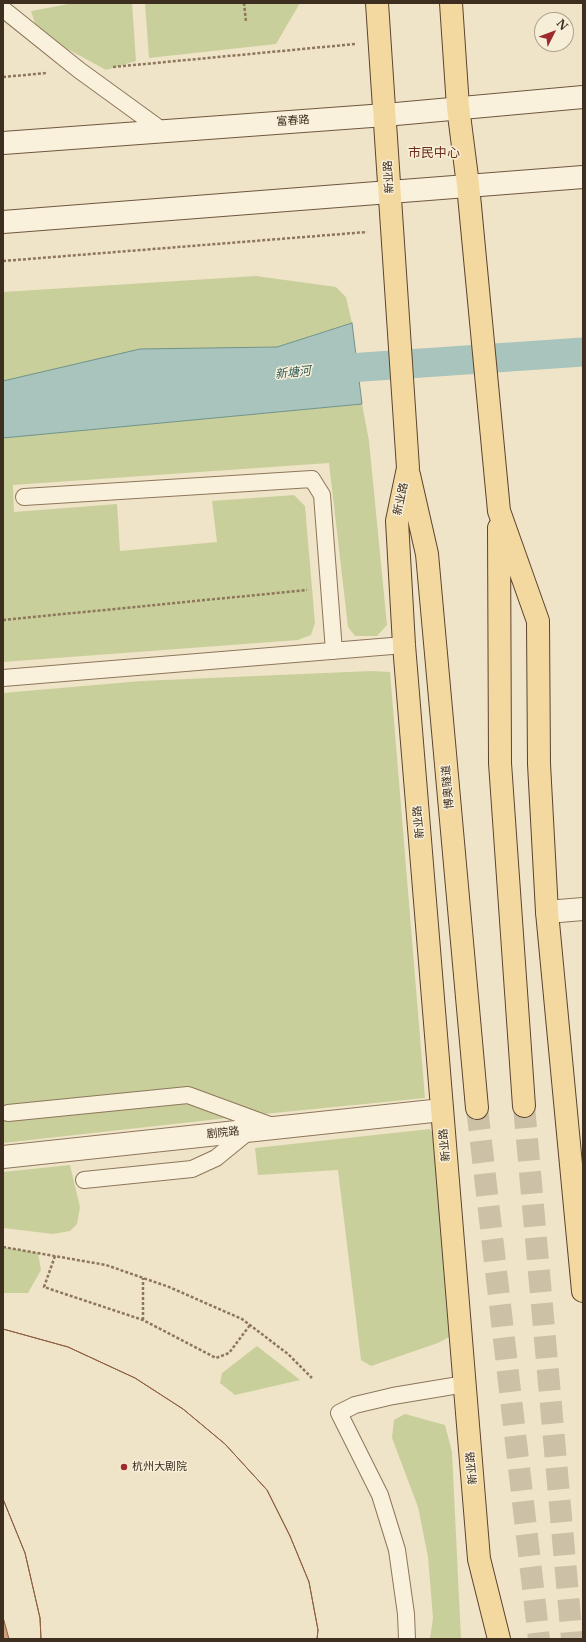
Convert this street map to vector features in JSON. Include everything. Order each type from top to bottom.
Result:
[{"type":"main road","name":"新业路","points":[[377,3],[408,468],[397,520],[404,645],[479,1559],[499,1639]]},
{"type":"main road","points":[[451,3],[458,107],[468,185],[499,510],[500,762],[524,1106]]},
{"type":"main road","name":"富春路","points":[[3,143],[385,115],[458,107],[583,97]]},
{"type":"main road","points":[[3,222],[583,177]]},
{"type":"main road","name":"博奥隧道","points":[[408,468],[427,554],[477,1108]]},
{"type":"main road","points":[[499,510],[538,621],[539,764],[547,912],[583,1291]]},
{"type":"main road","points":[[547,912],[583,909]]},
{"type":"main road","name":"剧院路","points":[[3,1157],[442,1110]]},
{"type":"lane","points":[[3,9],[79,70],[163,131]]},
{"type":"lane","points":[[24,497],[312,479],[322,495],[334,651]]},
{"type":"lane","points":[[3,678],[404,645]]},
{"type":"lane","points":[[8,1113],[188,1095],[278,1128]]},
{"type":"lane","points":[[84,1180],[192,1169],[216,1158],[249,1131]]},
{"type":"lane","points":[[407,1639],[406,1614],[398,1550],[380,1495],[339,1413],[354,1405],[393,1396],[465,1384]]},
{"type":"path","points":[[244,3],[246,22]]},
{"type":"path","points":[[3,77],[380,42]]},
{"type":"path","points":[[3,261],[392,230]]},
{"type":"path","points":[[3,620],[329,588]]},
{"type":"path","points":[[3,1247],[106,1265],[177,1290],[242,1319],[288,1354],[312,1378]]},
{"type":"path","points":[[54,1256],[44,1287],[143,1320],[216,1358],[229,1353],[250,1325]]},
{"type":"path","points":[[143,1278],[143,1320]]},
{"type":"green space","points":[[74,3],[132,3],[136,61],[106,70],[38,33],[31,11]]},
{"type":"green space","points":[[145,3],[300,3],[276,44],[149,58]]},
{"type":"green space","points":[[256,276],[336,287],[346,297],[352,323],[277,347],[237,348],[3,381],[3,292]]},
{"type":"green space","points":[[362,404],[369,441],[387,625],[377,636],[355,636],[348,627],[329,463],[13,485],[14,512],[117,504],[120,551],[217,542],[212,501],[294,495],[305,506],[315,623],[311,635],[298,640],[3,662],[3,438]]},
{"type":"green space","points":[[371,671],[390,672],[425,1098],[3,1143],[3,693],[141,681]]},
{"type":"green space","points":[[430,1129],[438,1142],[455,1334],[438,1343],[371,1366],[361,1360],[338,1170],[258,1175],[255,1148]]},
{"type":"green space","points":[[70,1165],[80,1207],[77,1224],[70,1231],[53,1234],[3,1228],[3,1172]]},
{"type":"green space","points":[[3,1247],[38,1253],[41,1270],[28,1293],[3,1293]]},
{"type":"green space","points":[[257,1346],[300,1380],[235,1395],[220,1383],[222,1373]]},
{"type":"green space","points":[[405,1414],[445,1425],[452,1452],[461,1639],[430,1639],[433,1618],[428,1557],[418,1507],[392,1438],[394,1420]]},
{"type":"water","points":[[352,323],[362,404],[3,438],[3,381],[140,349],[277,347]]},
{"type":"building","name":"杭州大剧院","points":[[3,1329],[68,1347],[135,1378],[183,1409],[225,1444],[267,1490],[290,1536],[309,1582],[318,1630],[317,1639],[41,1639],[40,1618],[25,1553],[3,1499]]},
{"type":"building","name":"杭州大剧院","points":[[3,1329],[68,1347],[135,1378],[183,1409],[225,1444],[267,1490],[290,1536],[309,1582],[318,1630],[317,1639],[3,1639]]},
{"type":"building","points":[[3,1499],[25,1553],[40,1618],[41,1639],[9,1639],[3,1617]]},
{"type":"waterway","name":"新塘河","points":[[319,370],[583,352]]},
{"type":"tunnel","points":[[524,1106],[572,1639]]},
{"type":"tunnel","points":[[477,1108],[539,1639]]},
{"type":"place","name":"杭州大剧院","points":[[124,1467]]},
{"type":"district","name":"市民中心","points":[[434,153]]}]
